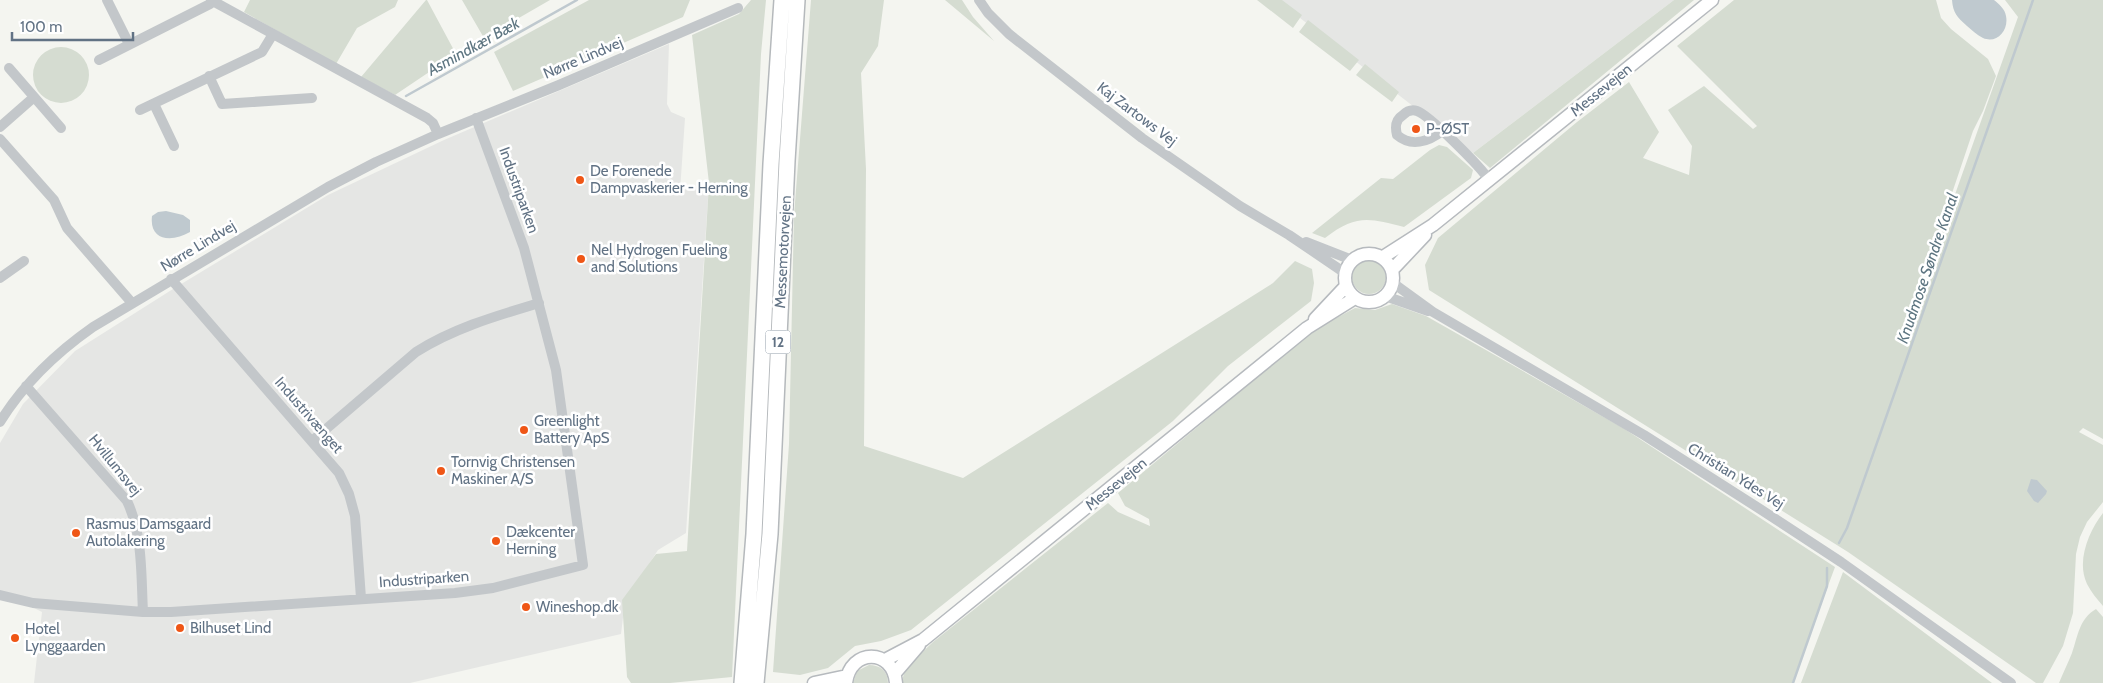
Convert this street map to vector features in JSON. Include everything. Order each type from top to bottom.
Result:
[{"type":"highway","name":"Messemotorvejen","points":[[742,683],[754,534],[771,164],[782,0]]},
{"type":"highway","name":"Messemotorvejen","points":[[756,683],[770,534],[787,161],[797,0]]},
{"type":"main road","name":"Messevejen","points":[[1382,257],[1433,225],[1712,0]]},
{"type":"main road","name":"Messevejen","points":[[1392,270],[1433,225]]},
{"type":"main road","points":[[1368,253],[1382,257],[1392,270],[1393,283],[1385,296],[1372,302],[1355,298],[1345,280],[1352,260],[1368,253]]},
{"type":"main road","name":"Messevejen","points":[[1307,328],[1345,280]]},
{"type":"main road","name":"Messevejen","points":[[885,660],[924,640],[1307,328],[1355,298]]},
{"type":"main road","name":"Messevejen","points":[[895,678],[924,640]]},
{"type":"main road","points":[[814,683],[846,679],[851,666],[858,660],[867,657],[885,660],[895,678]]},
{"type":"street","points":[[107,0],[129,44]]},
{"type":"street","points":[[99,60],[210,4],[212,0],[428,118],[433,123],[438,134]]},
{"type":"street","name":"Kaj Zartows Vej","points":[[979,0],[988,13],[1009,34],[1075,79],[1184,169],[1240,206],[1289,235],[1345,280]]},
{"type":"street","name":"Nørre Lindvej","points":[[0,422],[26,386],[67,345],[132,303],[328,187],[438,134],[559,85],[738,8]]},
{"type":"street","points":[[140,110],[262,52],[273,34]]},
{"type":"street","points":[[9,68],[33,98],[61,128]]},
{"type":"street","points":[[210,76],[222,104],[312,98]]},
{"type":"street","points":[[0,127],[33,98]]},
{"type":"street","points":[[154,104],[174,146]]},
{"type":"street","name":"Industriparken","points":[[0,595],[33,603],[143,612],[455,593],[481,590],[583,565],[556,370],[524,248],[476,118]]},
{"type":"street","points":[[1442,131],[1489,180]]},
{"type":"street","points":[[0,139],[54,200],[67,228],[132,303]]},
{"type":"street","name":"Kaj Zartows Vej","points":[[1289,235],[1352,260]]},
{"type":"street","points":[[0,278],[24,261]]},
{"type":"street","name":"Industrivænget","points":[[172,279],[339,473],[349,494],[355,516],[360,598]]},
{"type":"street","name":"Christian Ydes Vej","points":[[1393,283],[1433,312],[1644,435],[1760,509],[1841,562],[2011,683]]},
{"type":"street","name":"Christian Ydes Vej","points":[[1385,296],[1433,312]]},
{"type":"street","points":[[312,441],[416,352],[435,340],[462,327],[539,303]]},
{"type":"street","name":"Hvillumsvej","points":[[26,386],[127,501],[134,514],[138,533],[143,612]]},
{"type":"shaded area","points":[[250,0],[398,0],[395,7],[357,28],[336,64],[244,12]]},
{"type":"shaded area","points":[[426,0],[456,54],[395,95],[361,77]]},
{"type":"shaded area","points":[[462,0],[550,0],[484,38]]},
{"type":"shaded area","points":[[589,0],[690,0],[683,17],[513,91],[494,52]]},
{"type":"shaded area","points":[[751,0],[766,0],[761,54],[732,677],[670,683],[631,683],[627,677],[622,600],[656,554],[687,551],[709,183],[692,35],[739,14]]},
{"type":"shaded area","points":[[811,0],[884,0],[878,46],[861,73],[866,169],[864,446],[963,478],[1273,283],[1295,261],[1312,269],[1314,283],[1311,301],[1228,366],[1173,421],[911,630],[881,641],[855,646],[828,668],[800,675],[773,672],[789,444],[794,215]]},
{"type":"shaded area","points":[[945,0],[962,0],[973,17],[994,41]]},
{"type":"shaded area","points":[[1257,0],[1282,0],[1302,15],[1293,28]]},
{"type":"shaded area","points":[[1277,0],[1674,0],[1473,153]]},
{"type":"shaded area","points":[[1674,0],[1694,0],[1490,168],[1473,153]]},
{"type":"shaded area","points":[[1734,0],[1936,0],[1941,18],[1951,29],[1988,59],[1996,76],[1983,111],[1973,131],[1919,291],[1920,293],[2018,17],[2005,0],[2103,0],[2103,439],[2083,428],[2079,432],[2103,445],[2103,502],[2087,522],[2080,537],[2076,554],[2073,613],[2063,646],[2043,683],[2036,683],[1848,552],[1429,290],[1425,265],[1438,238],[1577,122],[1629,82],[1659,132],[1643,158],[1689,175],[1692,146],[1668,110],[1704,86],[1753,129],[1757,126],[1677,46]]},
{"type":"shaded area","points":[[1952,0],[1994,0],[2005,13],[2006,26],[2004,31],[1993,39],[1981,37],[1958,17],[1953,8]]},
{"type":"shaded area","points":[[1308,20],[1359,60],[1350,71],[1299,32]]},
{"type":"shaded area","points":[[669,44],[667,104],[671,112],[685,118],[680,191],[709,183],[686,533],[658,550],[625,601],[621,634],[410,683],[34,683],[42,612],[0,591],[0,443],[23,404],[75,351],[328,195],[444,140]]},
{"type":"shaded area","points":[[61,47],[72,49],[81,55],[87,64],[89,75],[87,86],[81,95],[72,101],[61,103],[50,101],[41,95],[35,86],[33,75],[35,64],[41,55],[50,49]]},
{"type":"shaded area","points":[[1365,64],[1399,92],[1392,102],[1356,75]]},
{"type":"shaded area","points":[[1439,145],[1447,147],[1473,170],[1471,178],[1404,227],[1372,220],[1363,220],[1346,225],[1325,238],[1312,233],[1381,178],[1393,179]]},
{"type":"shaded area","points":[[166,211],[183,215],[190,220],[190,232],[170,238],[158,235],[152,225],[152,216],[158,212]]},
{"type":"shaded area","points":[[1369,260],[1381,265],[1386,277],[1381,289],[1369,294],[1357,289],[1352,277],[1357,265]]},
{"type":"shaded area","points":[[1392,304],[1426,316],[1623,428],[1835,567],[1792,683],[901,683],[906,668],[933,642],[1108,503],[1118,512],[1150,526],[1149,519],[1125,506],[1118,493],[1314,330],[1355,308],[1375,310]]},
{"type":"shaded area","points":[[2031,479],[2037,480],[2047,491],[2038,503],[2034,501],[2027,491]]},
{"type":"shaded area","points":[[2103,513],[2103,606],[2087,584],[2083,566],[2089,537]]},
{"type":"shaded area","points":[[1843,572],[1992,683],[1801,683]]},
{"type":"shaded area","points":[[2096,609],[2103,617],[2103,683],[2059,683],[2083,623],[2090,613]]},
{"type":"shaded area","points":[[869,665],[883,669],[887,675],[888,683],[853,683],[857,671]]},
{"type":"waterway","name":"Asmindkær Bæk","points":[[406,96],[577,0]]},
{"type":"waterway","name":"Knudmose Søndre Kanal","points":[[1839,543],[1847,528],[2033,0]]},
{"type":"waterway","name":"Knudmose Søndre Kanal","points":[[1793,683],[1827,586],[1827,568]]},
{"type":"place","name":"P-ØST","points":[[1416,129]]},
{"type":"place","name":"De Forenede Dampvaskerier - Herning","points":[[580,180]]},
{"type":"place","name":"Nel Hydrogen Fueling and Solutions","points":[[581,259]]},
{"type":"place","name":"Greenlight Battery ApS","points":[[524,430]]},
{"type":"place","name":"Tornvig Christensen Maskiner A/S","points":[[441,471]]},
{"type":"place","name":"Rasmus Damsgaard Autolakering","points":[[76,533]]},
{"type":"place","name":"Dækcenter Herning","points":[[496,541]]},
{"type":"place","name":"Wineshop.dk","points":[[526,607]]},
{"type":"place","name":"Bilhuset Lind","points":[[180,628]]},
{"type":"place","name":"Hotel Lynggaarden","points":[[15,638]]}]
